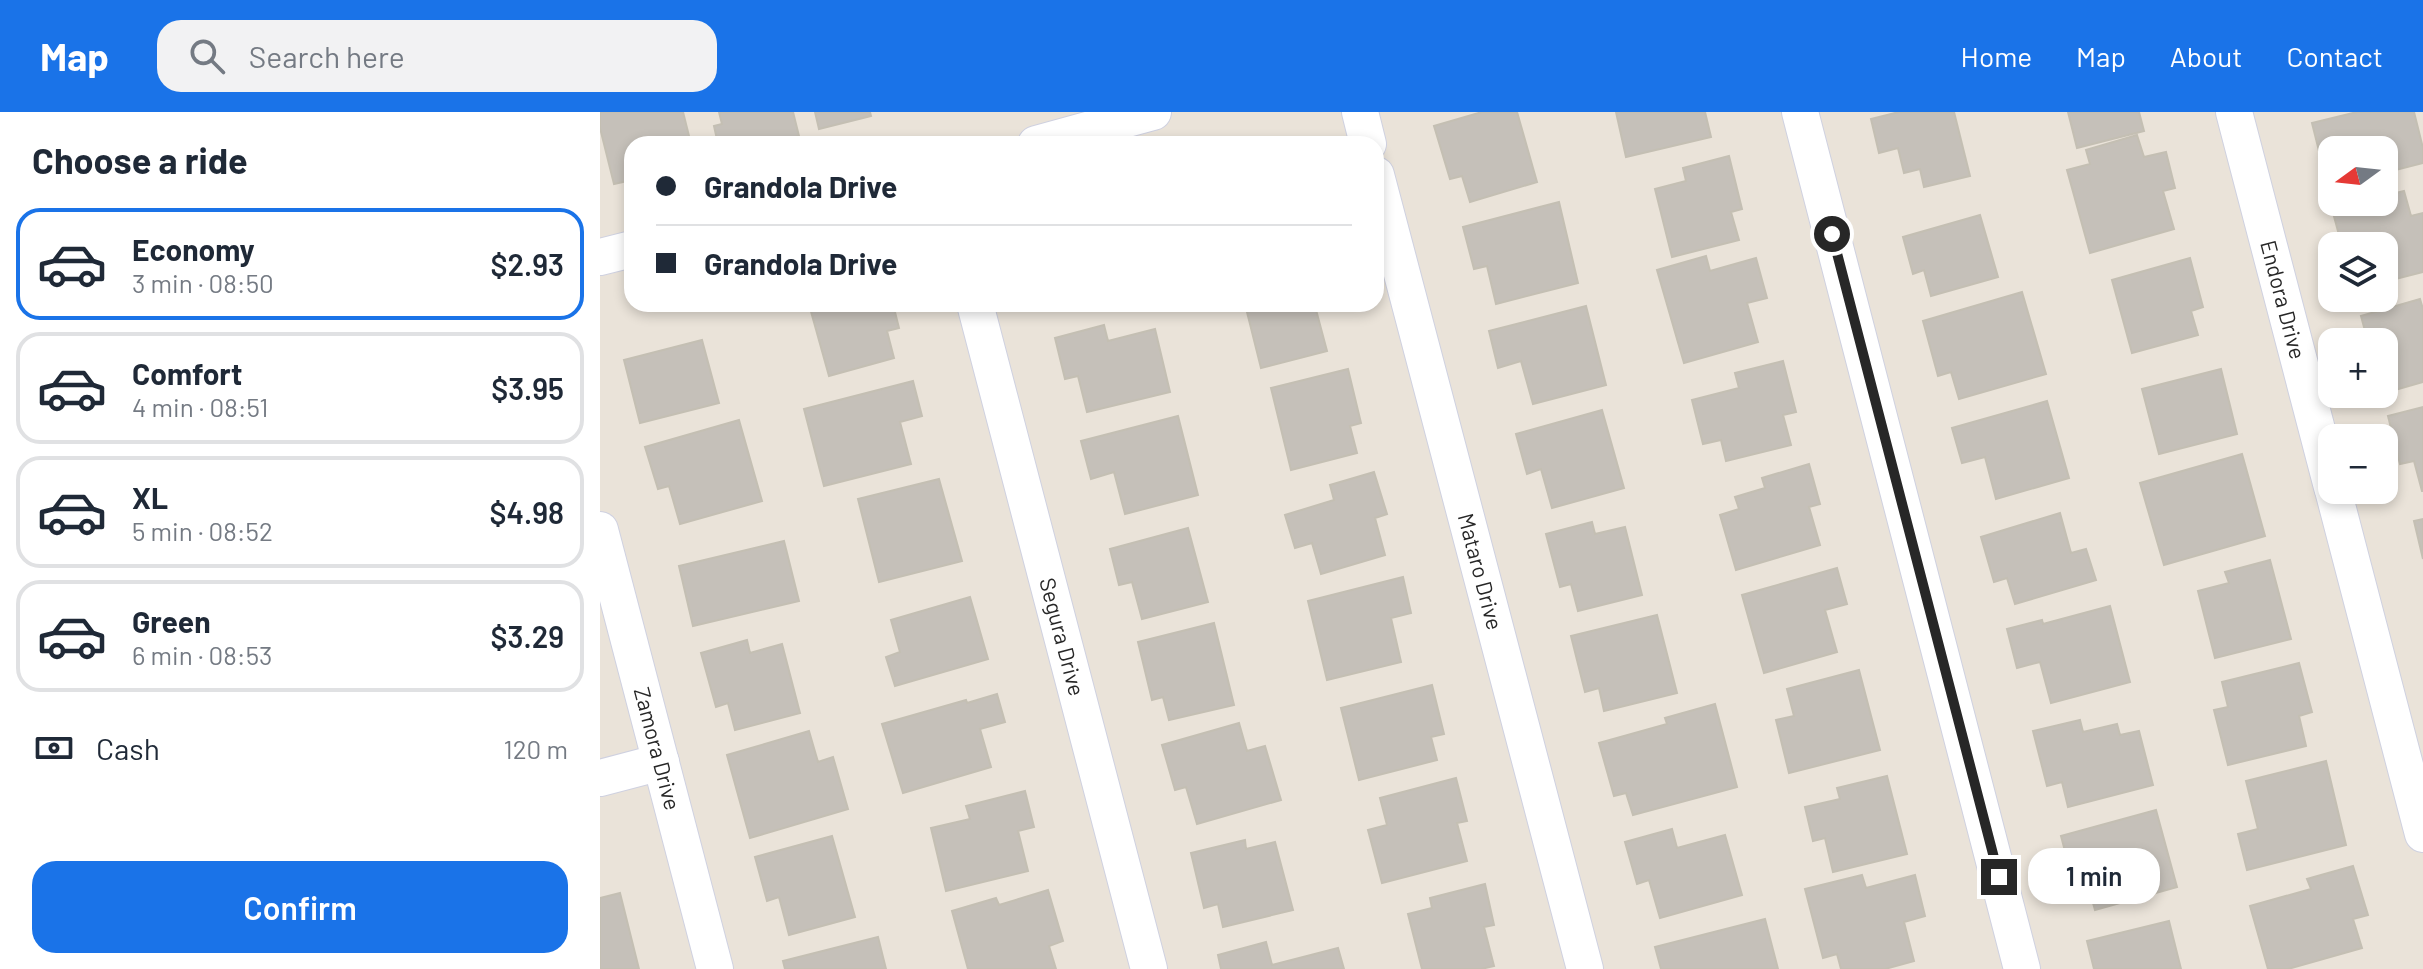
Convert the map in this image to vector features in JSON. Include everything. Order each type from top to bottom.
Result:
[{"type":"street","points":[[1065,136],[1153,112]]},
{"type":"street","points":[[1360,112],[1366,136]]},
{"type":"street","points":[[1800,112],[2022,969]]},
{"type":"street","name":"Endora Drive","points":[[2234,112],[2318,434]]},
{"type":"street","name":"Mataro Drive","points":[[1384,205],[1585,969]]},
{"type":"street","points":[[600,257],[624,251]]},
{"type":"street","name":"Segura Drive","points":[[977,312],[1149,969]]},
{"type":"street","name":"Endora Drive","points":[[2336,504],[2423,834]]},
{"type":"street","name":"Zamora Drive","points":[[600,530],[715,969]]},
{"type":"street","points":[[600,778],[661,762]]},
{"type":"building","points":[[600,112],[683,112],[689,136],[624,136],[624,182],[614,184],[600,128]]},
{"type":"building","points":[[719,112],[793,112],[799,136],[716,136],[714,126],[722,124]]},
{"type":"building","points":[[815,112],[870,112],[871,116],[819,129]]},
{"type":"building","points":[[1482,112],[1517,112],[1537,182],[1470,202],[1462,176],[1450,179],[1434,126]]},
{"type":"building","points":[[1616,112],[1705,112],[1711,137],[1626,157]]},
{"type":"building","points":[[1899,112],[1954,112],[1970,176],[1924,187],[1920,169],[1904,173],[1898,148],[1879,153],[1871,119]]},
{"type":"building","points":[[2068,112],[2139,112],[2144,131],[2077,148]]},
{"type":"building","points":[[2357,112],[2414,112],[2423,148],[2423,163],[2398,169],[2398,136],[2318,136],[2318,147],[2312,123]]},
{"type":"building","points":[[2137,135],[2144,157],[2166,152],[2175,188],[2163,191],[2174,229],[2090,253],[2067,170],[2090,164],[2086,150]]},
{"type":"building","points":[[1729,156],[1742,209],[1731,212],[1739,240],[1672,257],[1655,189],[1686,181],[1683,168]]},
{"type":"building","points":[[2404,191],[2411,216],[2423,213],[2423,272],[2398,278],[2398,232],[2338,232],[2334,216],[2398,216],[2398,192]]},
{"type":"building","points":[[1559,202],[1578,283],[1496,304],[1487,266],[1474,269],[1463,227]]},
{"type":"building","points":[[1980,215],[1998,277],[1931,296],[1924,270],[1913,274],[1903,237]]},
{"type":"building","points":[[1706,256],[1710,271],[1756,258],[1767,298],[1747,303],[1758,342],[1684,363],[1657,270]]},
{"type":"building","points":[[2190,258],[2203,307],[2191,311],[2198,335],[2132,353],[2112,280]]},
{"type":"building","points":[[2022,292],[2046,374],[1959,399],[1951,372],[1938,376],[1923,321]]},
{"type":"building","points":[[2420,299],[2423,309],[2423,382],[2398,389],[2398,328],[2364,328],[2361,316],[2375,312],[2398,312],[2398,305]]},
{"type":"building","points":[[1586,306],[1606,385],[1533,404],[1521,361],[1498,368],[1489,331]]},
{"type":"building","points":[[811,312],[895,312],[899,328],[887,331],[894,358],[829,376]]},
{"type":"building","points":[[1247,312],[1317,312],[1327,351],[1261,368]]},
{"type":"building","points":[[1104,325],[1108,341],[1155,329],[1170,392],[1087,412],[1078,376],[1065,379],[1055,338]]},
{"type":"building","points":[[702,340],[719,403],[640,423],[624,360]]},
{"type":"building","points":[[1783,361],[1796,412],[1783,415],[1791,445],[1726,461],[1721,440],[1703,444],[1692,400],[1739,388],[1735,373]]},
{"type":"building","points":[[1348,369],[1361,423],[1350,426],[1357,453],[1291,470],[1271,388]]},
{"type":"building","points":[[2221,369],[2237,434],[2159,454],[2142,389]]},
{"type":"building","points":[[913,381],[922,416],[900,422],[911,464],[824,486],[804,409]]},
{"type":"building","points":[[2047,401],[2069,478],[1996,499],[1985,457],[1962,463],[1952,428]]},
{"type":"building","points":[[2423,407],[2423,491],[2414,461],[2400,464],[2398,424],[2390,424],[2388,416]]},
{"type":"building","points":[[1602,410],[1624,488],[1552,508],[1541,469],[1527,474],[1516,434]]},
{"type":"building","points":[[1178,416],[1198,495],[1125,514],[1114,472],[1091,479],[1081,441]]},
{"type":"building","points":[[739,420],[762,501],[680,524],[669,486],[658,489],[645,447]]},
{"type":"building","points":[[2242,454],[2265,536],[2164,565],[2140,483]]},
{"type":"building","points":[[1809,464],[1820,504],[1809,507],[1820,545],[1736,570],[1720,515],[1739,509],[1735,497],[1765,488],[1762,478]]},
{"type":"building","points":[[1374,472],[1387,514],[1375,518],[1385,555],[1321,574],[1312,543],[1295,548],[1285,515],[1334,500],[1330,485]]},
{"type":"building","points":[[939,479],[962,561],[879,582],[858,499]]},
{"type":"building","points":[[2060,513],[2071,553],[2086,549],[2096,580],[2015,604],[2007,578],[1994,582],[1981,537]]},
{"type":"building","points":[[2423,519],[2423,559],[2414,521]]},
{"type":"building","points":[[1592,522],[1595,534],[1625,527],[1642,595],[1578,611],[1571,584],[1560,587],[1546,534]]},
{"type":"building","points":[[1188,528],[1208,602],[1142,619],[1132,582],[1119,585],[1110,549]]},
{"type":"building","points":[[784,541],[799,601],[693,626],[679,566]]},
{"type":"building","points":[[2270,560],[2291,639],[2215,658],[2198,591],[2229,583],[2225,572]]},
{"type":"building","points":[[1837,568],[1847,604],[1825,610],[1837,652],[1764,673],[1742,595]]},
{"type":"building","points":[[1403,577],[1411,613],[1391,618],[1401,662],[1327,680],[1308,601]]},
{"type":"building","points":[[970,597],[988,659],[895,686],[886,657],[900,652],[891,620]]},
{"type":"building","points":[[2110,606],[2130,682],[2051,703],[2040,662],[2017,668],[2007,629],[2042,620],[2043,624]]},
{"type":"building","points":[[1657,615],[1677,693],[1604,711],[1599,688],[1585,692],[1571,636]]},
{"type":"building","points":[[1214,623],[1234,705],[1169,720],[1163,697],[1152,700],[1138,642]]},
{"type":"building","points":[[747,640],[750,653],[782,644],[800,713],[735,730],[728,703],[716,707],[701,653]]},
{"type":"building","points":[[2299,663],[2312,712],[2299,716],[2306,746],[2228,765],[2214,710],[2228,707],[2222,682]]},
{"type":"building","points":[[1859,670],[1880,750],[1789,773],[1776,720],[1794,716],[1787,689]]},
{"type":"building","points":[[1432,685],[1444,734],[1431,737],[1437,760],[1359,780],[1341,708]]},
{"type":"building","points":[[997,694],[1005,722],[980,729],[991,767],[903,793],[882,724]]},
{"type":"building","points":[[1715,704],[1737,787],[1633,815],[1626,793],[1614,796],[1599,743],[1667,724],[1665,718]]},
{"type":"building","points":[[2080,720],[2083,732],[2117,724],[2120,735],[2139,731],[2153,785],[2068,807],[2062,782],[2047,786],[2033,731]]},
{"type":"building","points":[[1239,723],[1247,751],[1265,746],[1281,800],[1197,824],[1186,787],[1175,790],[1162,745]]},
{"type":"building","points":[[809,731],[818,762],[833,757],[848,809],[750,838],[727,755]]},
{"type":"building","points":[[2326,761],[2346,845],[2247,870],[2238,834],[2258,829],[2246,781]]},
{"type":"building","points":[[1887,776],[1907,854],[1833,872],[1825,838],[1813,841],[1805,807],[1840,799],[1837,788]]},
{"type":"building","points":[[1456,778],[1467,821],[1457,823],[1467,861],[1382,883],[1368,830],[1387,825],[1380,798]]},
{"type":"building","points":[[1025,791],[1034,827],[1018,831],[1028,871],[946,891],[931,828],[970,819],[966,806]]},
{"type":"building","points":[[2156,810],[2177,887],[2095,910],[2088,885],[2075,889],[2061,836]]},
{"type":"building","points":[[1672,829],[1677,848],[1725,835],[1742,895],[1660,918],[1649,880],[1637,884],[1625,842]]},
{"type":"building","points":[[832,836],[855,917],[789,935],[779,897],[767,901],[755,857]]},
{"type":"building","points":[[1245,840],[1246,849],[1275,842],[1293,910],[1223,927],[1218,904],[1204,908],[1191,853]]},
{"type":"building","points":[[2353,866],[2368,915],[2353,919],[2362,948],[2288,969],[2268,969],[2250,906],[2311,889],[2307,879]]},
{"type":"building","points":[[1862,875],[1866,888],[1915,875],[1925,916],[1904,922],[1914,961],[1885,969],[1841,969],[1837,954],[1823,958],[1805,889]]},
{"type":"building","points":[[1485,884],[1494,925],[1484,927],[1494,966],[1481,969],[1422,969],[1408,914],[1432,908],[1430,898]]},
{"type":"building","points":[[1048,890],[1063,941],[1049,946],[1056,969],[968,969],[952,911],[996,898],[999,905]]},
{"type":"building","points":[[620,893],[639,969],[600,969],[600,898]]},
{"type":"building","points":[[1765,919],[1778,969],[1661,969],[1655,947]]},
{"type":"building","points":[[2169,921],[2181,969],[2094,969],[2087,941]]},
{"type":"building","points":[[878,937],[886,969],[785,969],[783,961]]},
{"type":"building","points":[[1266,942],[1272,965],[1338,948],[1344,969],[1221,969],[1218,955]]},
{"type":"route","points":[[1832,234],[1999,877]]}]
